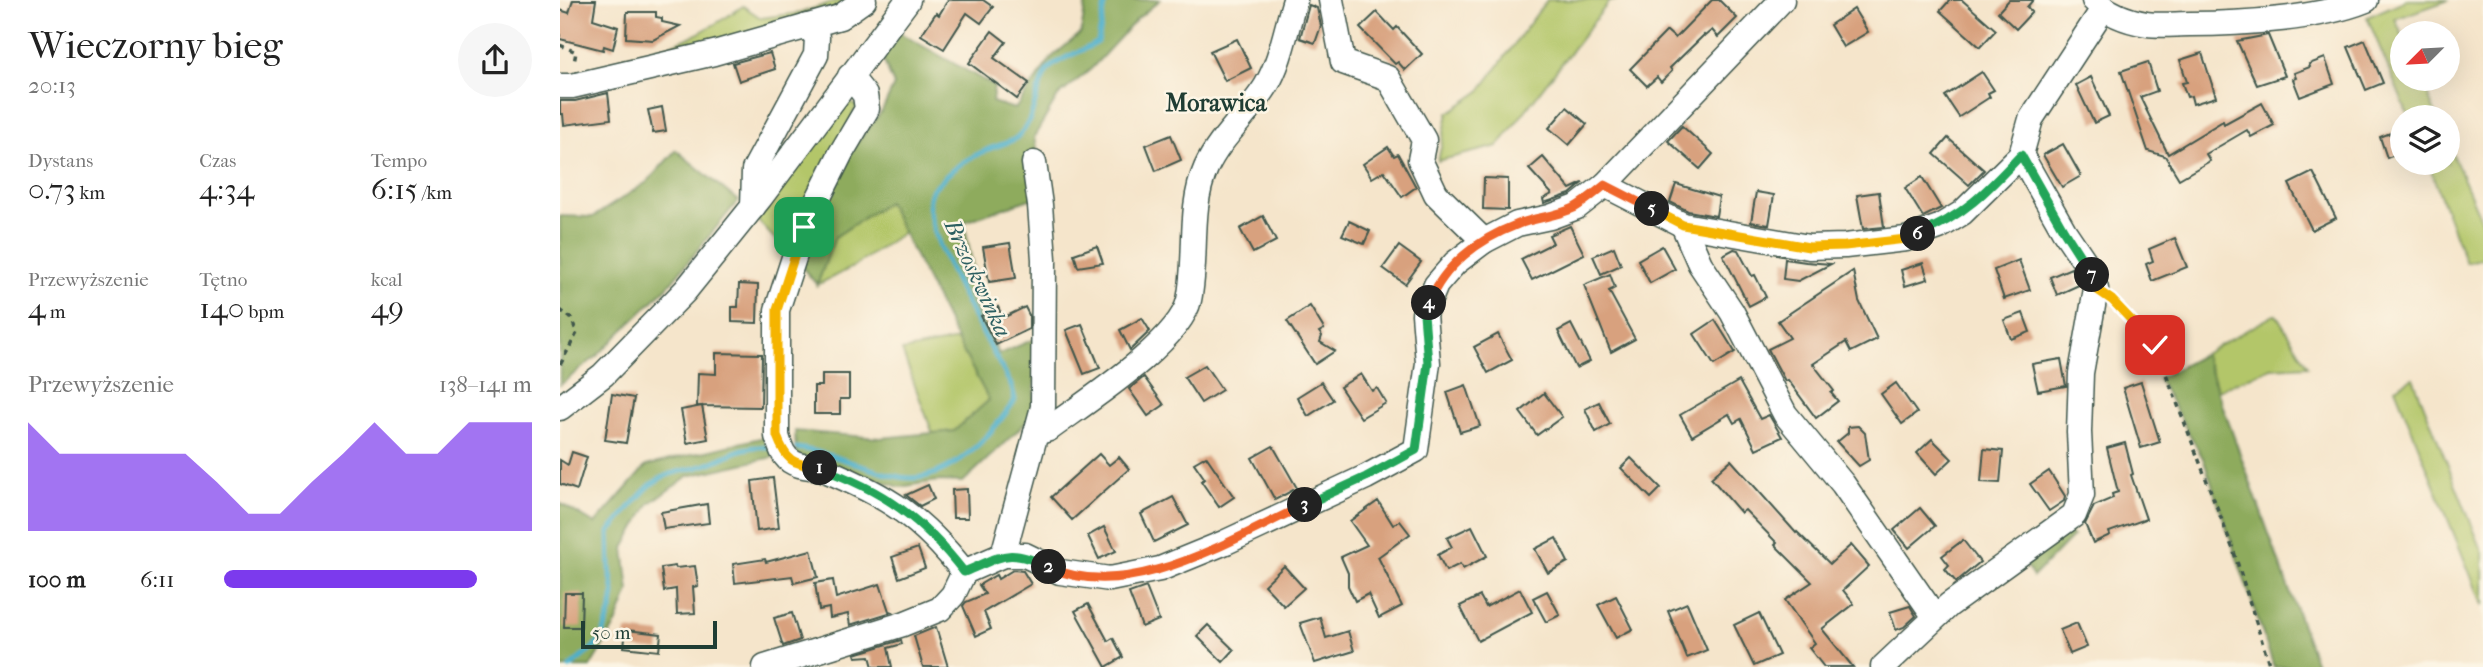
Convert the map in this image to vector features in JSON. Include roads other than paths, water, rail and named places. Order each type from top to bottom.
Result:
[{"type":"street","points":[[567,79],[572,86],[700,57],[839,17],[864,0]]},
{"type":"street","points":[[560,408],[603,375],[685,291],[908,0]]},
{"type":"street","points":[[1035,433],[1049,429],[1153,350],[1177,322],[1188,302],[1194,225],[1205,171],[1215,151],[1265,88],[1272,75],[1295,0]]},
{"type":"street","points":[[1331,0],[1343,62],[1388,78],[1424,140],[1420,160],[1436,194],[1484,241]]},
{"type":"street","points":[[765,667],[903,624],[940,609],[953,595],[964,572],[1003,555],[1025,555],[1060,572],[1110,579],[1160,569],[1226,542],[1366,477],[1416,450],[1428,363],[1424,314],[1436,285],[1455,263],[1484,241],[1517,224],[1550,217],[1577,207],[1605,185],[1782,0]]},
{"type":"street","points":[[1605,185],[1683,225],[1809,247],[1906,239],[1939,227],[1962,213],[2021,155],[2031,119],[2099,4],[2115,16],[2147,24],[2218,24],[2310,14],[2366,0]]},
{"type":"street","points":[[752,207],[754,170],[816,55],[817,37],[807,26]]},
{"type":"street","points":[[850,76],[865,94],[867,109],[841,153],[804,227],[777,310],[777,436],[783,454],[793,463],[822,469],[869,489],[904,510],[941,542],[964,572]]},
{"type":"street","points":[[1883,667],[1935,617],[2074,515],[2082,495],[2079,432],[2081,373],[2096,289],[2089,268],[2064,231],[2021,155]]},
{"type":"street","points":[[1003,555],[1043,407],[1044,259],[1034,163]]},
{"type":"street","points":[[1683,225],[1700,264],[1732,312],[1785,414],[1843,484],[1935,617]]},
{"type":"waterway","name":"Brzoskwinka","points":[[796,448],[895,476],[913,478],[931,475],[964,457],[979,444],[1015,400],[1012,387],[945,259],[929,208],[931,192],[959,165],[984,151],[1013,140],[1023,131],[1047,71],[1098,42],[1106,0]]},
{"type":"waterway","name":"Brzoskwinka","points":[[570,667],[601,641],[614,593],[610,570],[609,532],[636,500],[653,483],[665,476],[705,465],[742,450],[767,447]]},
{"type":"district","name":"Morawica","points":[[1216,103]]}]
